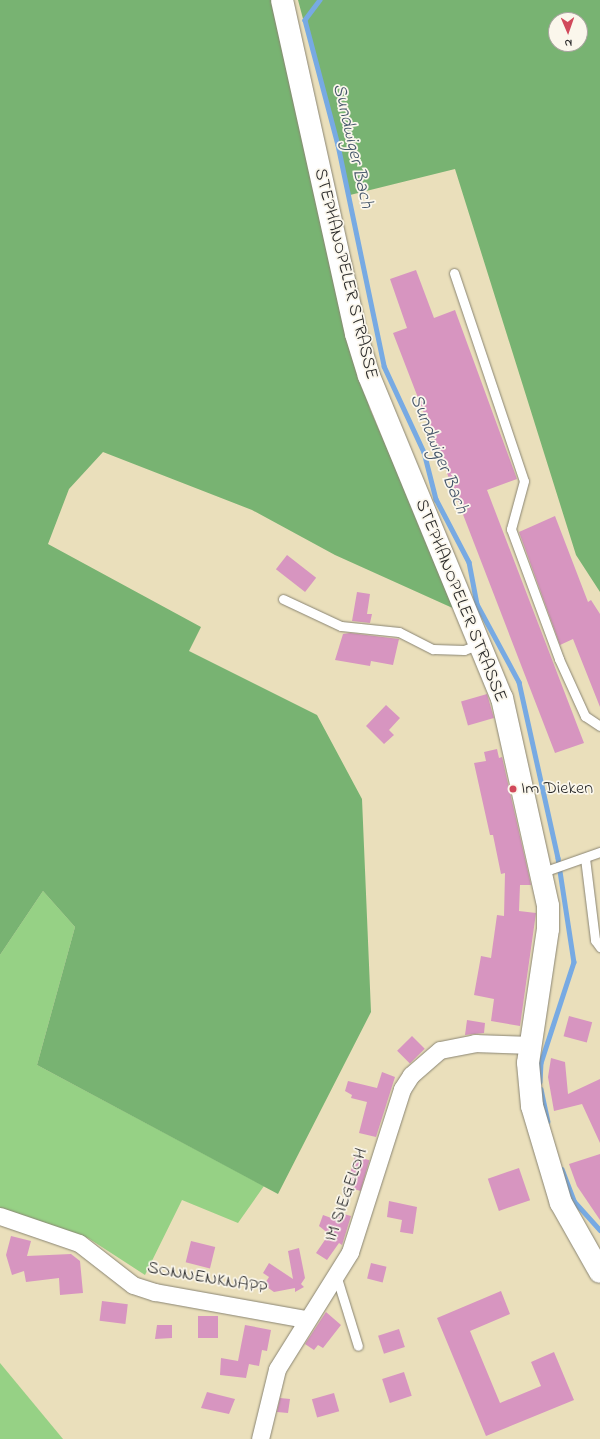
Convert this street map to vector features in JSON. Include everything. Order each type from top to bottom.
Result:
[{"type":"street","name":"STEPHANOPELER STRASSE","points":[[282,0],[356,334],[369,376],[502,698],[546,871],[548,928],[530,1045],[528,1080],[538,1132],[561,1203],[600,1272]]},
{"type":"street","name":"IM SIEGELOH","points":[[260,1439],[277,1369],[305,1319],[335,1274],[362,1221],[402,1089],[416,1069],[440,1050],[475,1043],[530,1045]]},
{"type":"street","name":"SONNENKNAPP","points":[[0,1216],[80,1243],[119,1276],[140,1288],[305,1319]]},
{"type":"lane","points":[[454,274],[524,481],[511,529],[581,709],[585,716],[600,726]]},
{"type":"lane","points":[[283,599],[341,626],[399,632],[433,649],[464,650],[480,644]]},
{"type":"lane","points":[[546,871],[600,852]]},
{"type":"lane","points":[[585,858],[595,940],[600,946]]},
{"type":"lane","points":[[335,1274],[358,1346]]},
{"type":"green space","points":[[0,0],[276,0],[338,288],[370,409],[457,610],[335,555],[252,510],[103,452],[69,489],[48,544],[201,627],[189,651],[317,715],[362,799],[371,1012],[278,1194],[37,1065],[75,927],[43,891],[0,955]]},
{"type":"green space","points":[[298,0],[600,0],[600,592],[576,555],[455,169],[350,195]]},
{"type":"green space","points":[[43,891],[75,927],[37,1065],[264,1186],[238,1223],[182,1200],[145,1275],[88,1238],[0,1210],[0,955]]},
{"type":"green space","points":[[0,1363],[63,1439],[0,1439]]},
{"type":"building","points":[[416,270],[434,318],[455,310],[517,479],[487,490],[584,743],[555,753],[393,333],[407,328],[390,279]]},
{"type":"building","points":[[555,516],[588,602],[591,600],[600,614],[600,707],[573,639],[560,645],[519,532]]},
{"type":"building","points":[[287,555],[316,578],[305,592],[276,569]]},
{"type":"building","points":[[357,592],[370,594],[367,614],[372,614],[370,623],[352,621]]},
{"type":"building","points":[[350,633],[399,639],[393,665],[371,661],[370,666],[335,660],[343,634]]},
{"type":"building","points":[[487,694],[494,718],[468,725],[461,701]]},
{"type":"building","points":[[386,705],[400,718],[389,730],[394,735],[384,744],[366,726]]},
{"type":"building","points":[[497,749],[499,758],[502,757],[531,885],[520,885],[519,911],[536,913],[520,1026],[491,1021],[494,999],[474,995],[481,956],[491,958],[497,915],[504,916],[505,873],[501,874],[493,835],[490,835],[474,763],[486,761],[484,752]]},
{"type":"building","points":[[569,1016],[592,1022],[587,1042],[564,1036]]},
{"type":"building","points":[[467,1020],[485,1023],[484,1033],[465,1035]]},
{"type":"building","points":[[412,1036],[425,1049],[410,1064],[397,1051]]},
{"type":"building","points":[[551,1058],[565,1062],[568,1094],[600,1079],[600,1143],[582,1104],[554,1111],[548,1077]]},
{"type":"building","points":[[382,1072],[395,1077],[376,1137],[359,1133],[367,1102],[351,1098],[352,1095],[345,1091],[348,1081],[377,1088]]},
{"type":"building","points":[[600,1154],[600,1220],[577,1186],[569,1164]]},
{"type":"building","points":[[355,1156],[369,1160],[361,1191],[346,1187]]},
{"type":"building","points":[[519,1168],[530,1200],[499,1211],[488,1179]]},
{"type":"building","points":[[389,1201],[417,1207],[413,1234],[400,1232],[402,1220],[387,1217]]},
{"type":"building","points":[[336,1212],[351,1216],[342,1245],[339,1243],[327,1260],[316,1253],[329,1234],[319,1226],[323,1215],[334,1219]]},
{"type":"building","points":[[11,1236],[31,1241],[27,1256],[71,1254],[80,1261],[83,1293],[60,1295],[59,1278],[26,1282],[24,1271],[12,1275],[6,1255]]},
{"type":"building","points":[[191,1241],[215,1247],[210,1268],[186,1262]]},
{"type":"building","points":[[299,1248],[305,1278],[301,1284],[304,1287],[295,1292],[295,1288],[274,1292],[264,1285],[269,1277],[263,1273],[269,1263],[293,1279],[288,1251]]},
{"type":"building","points":[[371,1263],[387,1267],[383,1282],[367,1279]]},
{"type":"building","points":[[501,1291],[510,1314],[470,1331],[500,1403],[541,1386],[531,1362],[554,1352],[574,1400],[486,1436],[437,1318]]},
{"type":"building","points":[[102,1301],[128,1304],[125,1324],[100,1321]]},
{"type":"building","points":[[326,1312],[341,1325],[323,1348],[318,1345],[314,1350],[305,1344]]},
{"type":"building","points":[[198,1316],[218,1316],[218,1338],[198,1338]]},
{"type":"building","points":[[157,1325],[172,1325],[172,1338],[155,1339]]},
{"type":"building","points":[[245,1325],[271,1330],[267,1351],[262,1350],[259,1366],[249,1364],[246,1378],[220,1375],[221,1358],[238,1361]]},
{"type":"building","points":[[399,1329],[405,1347],[384,1354],[378,1336]]},
{"type":"building","points":[[404,1372],[412,1396],[390,1403],[382,1379]]},
{"type":"building","points":[[207,1392],[235,1399],[229,1414],[201,1408]]},
{"type":"building","points":[[334,1393],[339,1411],[317,1418],[312,1399]]},
{"type":"building","points":[[280,1398],[290,1399],[288,1413],[277,1412]]},
{"type":"waterway","name":"Sundwiger Bach","points":[[320,0],[305,20],[338,145],[384,366],[424,452],[436,499],[469,562],[477,604],[519,682],[558,858],[574,962],[541,1063],[540,1082]]},
{"type":"waterway","name":"Sundwiger Bach","points":[[541,1089],[548,1121]]},
{"type":"waterway","name":"Sundwiger Bach","points":[[562,1169],[574,1201],[600,1230]]},
{"type":"place","name":"Im Dieken","points":[[513,789]]}]
